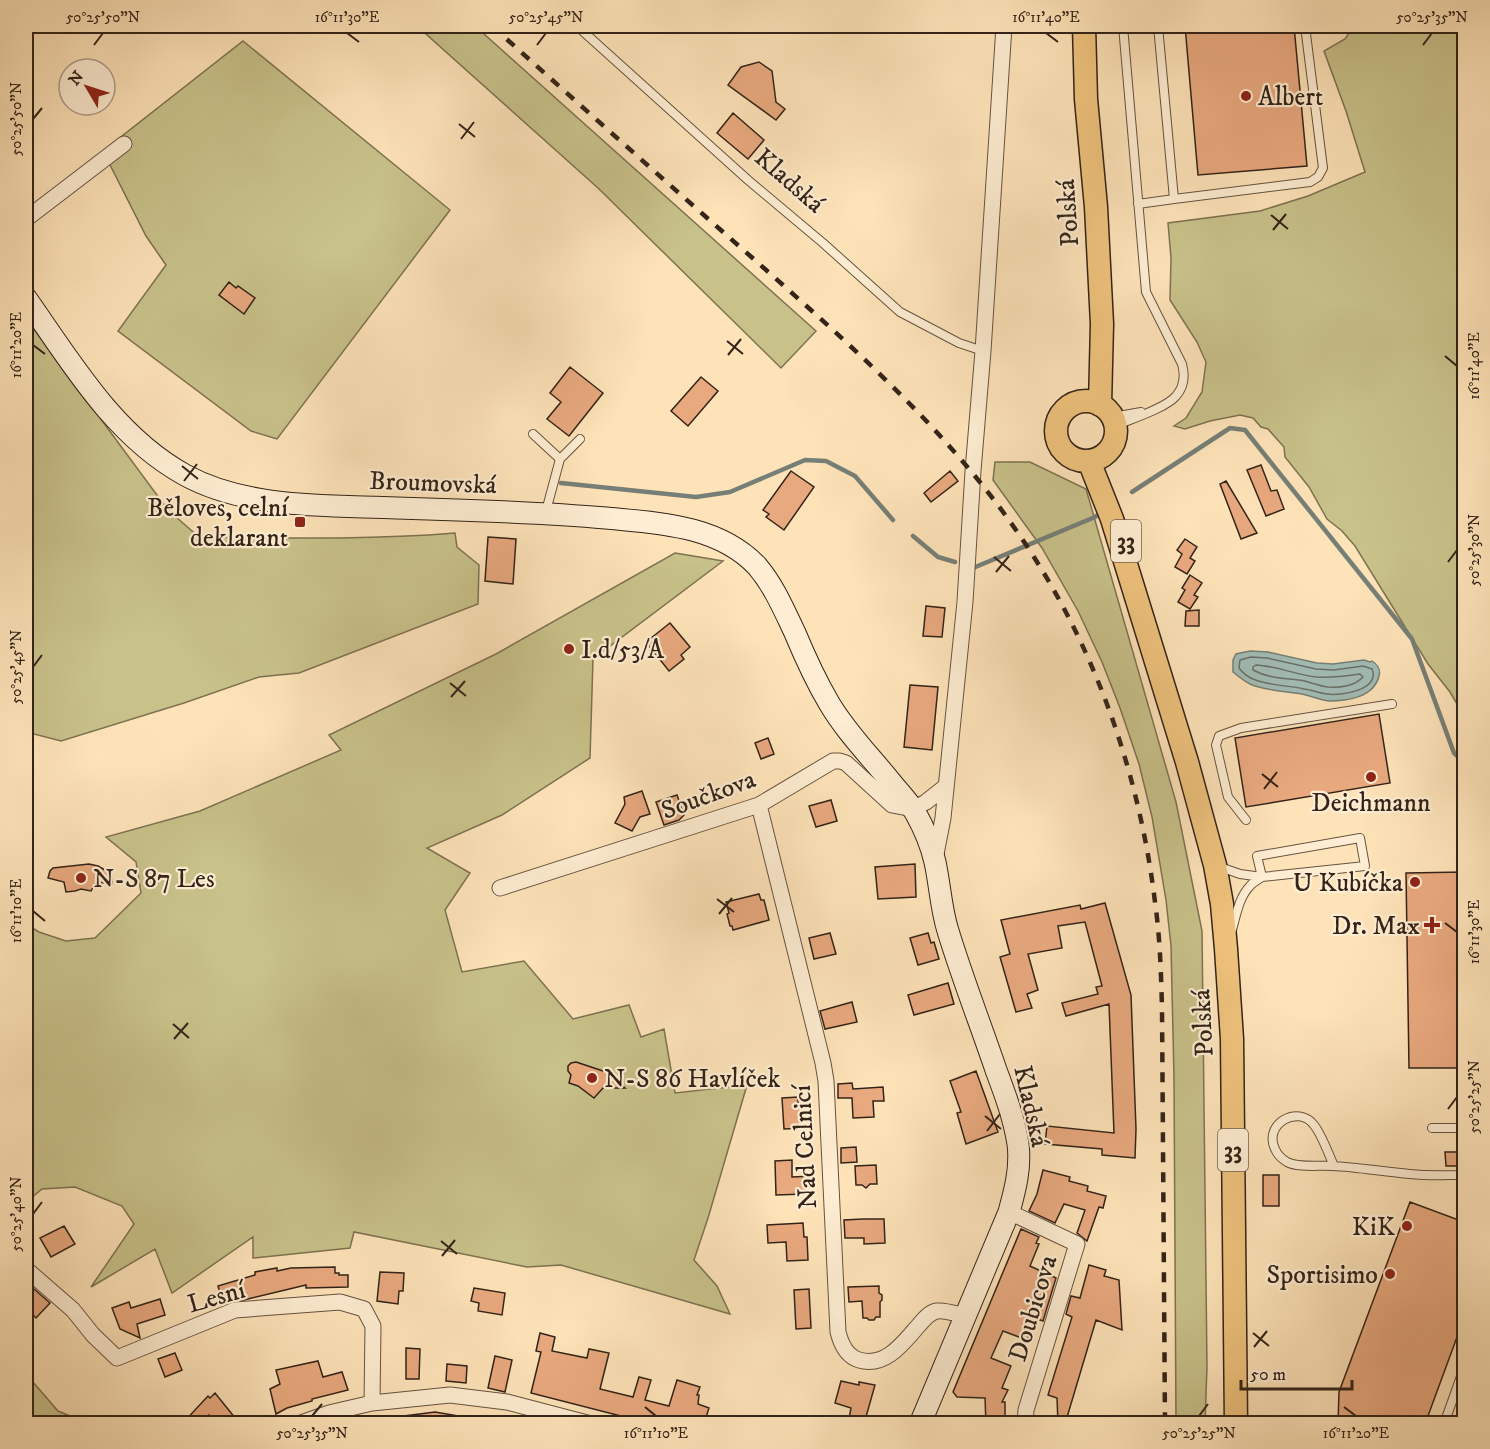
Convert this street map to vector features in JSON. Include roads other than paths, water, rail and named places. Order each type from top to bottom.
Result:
[{"type":"main road","name":"Polská","points":[[1076,26],[1086,99],[1096,207],[1102,324],[1103,412]]},
{"type":"main road","name":"Polská","points":[[1084,26],[1086,99]]},
{"type":"main road","name":"Broumovská","points":[[26,298],[86,383],[115,419],[152,453],[183,474],[211,487],[278,502],[546,513],[672,524],[703,533],[742,553],[758,568],[780,601],[828,703]]},
{"type":"main road","points":[[1078,402],[1103,412],[1115,439],[1099,456],[1082,461],[1068,455],[1059,443],[1056,428],[1058,421],[1066,409],[1078,402]]},
{"type":"main road","name":"Polská","points":[[1099,456],[1115,494],[1146,631],[1187,762],[1215,865],[1222,904],[1232,1039],[1236,1424]]},
{"type":"main road","name":"Kladská","points":[[828,703],[913,808],[928,838],[935,862],[947,927],[1010,1110],[1018,1146],[1018,1181],[1009,1212],[920,1424]]},
{"type":"street","name":"Kladská","points":[[935,862],[943,818],[965,602],[972,471],[983,351],[1004,26]]},
{"type":"street","points":[[26,219],[124,144]]},
{"type":"street","name":"Součkova","points":[[500,888],[759,805],[833,761],[846,763],[892,805],[913,808]]},
{"type":"street","points":[[913,808],[926,802],[945,787]]},
{"type":"street","name":"Nad Celnicí","points":[[759,805],[826,1081],[838,1332],[841,1342],[854,1358],[864,1362],[877,1362],[891,1354],[925,1318],[936,1311],[964,1316]]},
{"type":"street","name":"Doubicova","points":[[1009,1212],[1077,1244],[1026,1410],[1025,1424]]},
{"type":"street","name":"Lesní","points":[[26,1269],[73,1311],[93,1335],[117,1358],[235,1310],[340,1302],[364,1309],[373,1326],[372,1402]]},
{"type":"street","points":[[298,1424],[372,1402],[450,1395],[507,1402],[591,1424]]},
{"type":"lane","name":"Kladská","points":[[577,26],[748,180],[900,312],[959,343],[983,351]]},
{"type":"lane","points":[[1103,412],[1162,406],[1176,397],[1182,387],[1184,374],[1182,364],[1146,291],[1123,26]]},
{"type":"lane","points":[[1158,26],[1174,199]]},
{"type":"lane","points":[[1138,204],[1310,182],[1318,177],[1323,168],[1305,26]]},
{"type":"lane","points":[[533,434],[560,459]]},
{"type":"lane","points":[[546,513],[560,459],[580,439]]},
{"type":"lane","points":[[1246,820],[1228,797],[1216,745],[1220,736],[1241,728],[1392,704]]},
{"type":"lane","points":[[1215,865],[1240,874],[1262,877],[1365,866],[1360,838],[1257,856],[1262,877]]},
{"type":"lane","points":[[1226,949],[1243,895],[1262,877]]},
{"type":"lane","points":[[1334,1166],[1313,1123],[1304,1117],[1287,1118],[1281,1121],[1274,1130],[1272,1142],[1278,1155],[1288,1163],[1413,1174],[1464,1175]]},
{"type":"lane","points":[[1432,1128],[1464,1128]]},
{"type":"lane","points":[[1444,1424],[1464,1368]]},
{"type":"water","points":[[1250,651],[1268,652],[1317,663],[1372,661],[1378,667],[1380,674],[1372,689],[1366,693],[1344,700],[1329,701],[1302,694],[1264,689],[1244,681],[1233,672],[1233,660],[1236,654]]},
{"type":"waterway","points":[[1132,492],[1230,428],[1245,430],[1412,639],[1454,753],[1464,762]]},
{"type":"waterway","points":[[561,483],[696,497],[730,492],[805,460],[826,461],[855,476],[893,520]]},
{"type":"waterway","points":[[973,568],[1100,513]]},
{"type":"waterway","points":[[913,536],[938,557],[955,562]]},
{"type":"railway","points":[[492,26],[831,328],[904,398],[939,435],[1003,512],[1032,554],[1077,635],[1113,721],[1127,765],[1139,810],[1157,915],[1162,1008],[1165,1424]]},
{"type":"place","name":"Albert","points":[[1246,96]]},
{"type":"place","name":"Běloves, celní deklarant","points":[[300,522]]},
{"type":"place","name":"I.d/53/A","points":[[569,649]]},
{"type":"place","name":"Deichmann","points":[[1371,777]]},
{"type":"place","name":"N-S 87 Les","points":[[81,878]]},
{"type":"place","name":"U Kubíčka","points":[[1415,882]]},
{"type":"place","name":"Dr. Max","points":[[1432,925]]},
{"type":"place","name":"N-S 86 Havlíček","points":[[592,1078]]},
{"type":"place","name":"KiK","points":[[1407,1226]]},
{"type":"place","name":"Sportisimo","points":[[1390,1274]]}]
